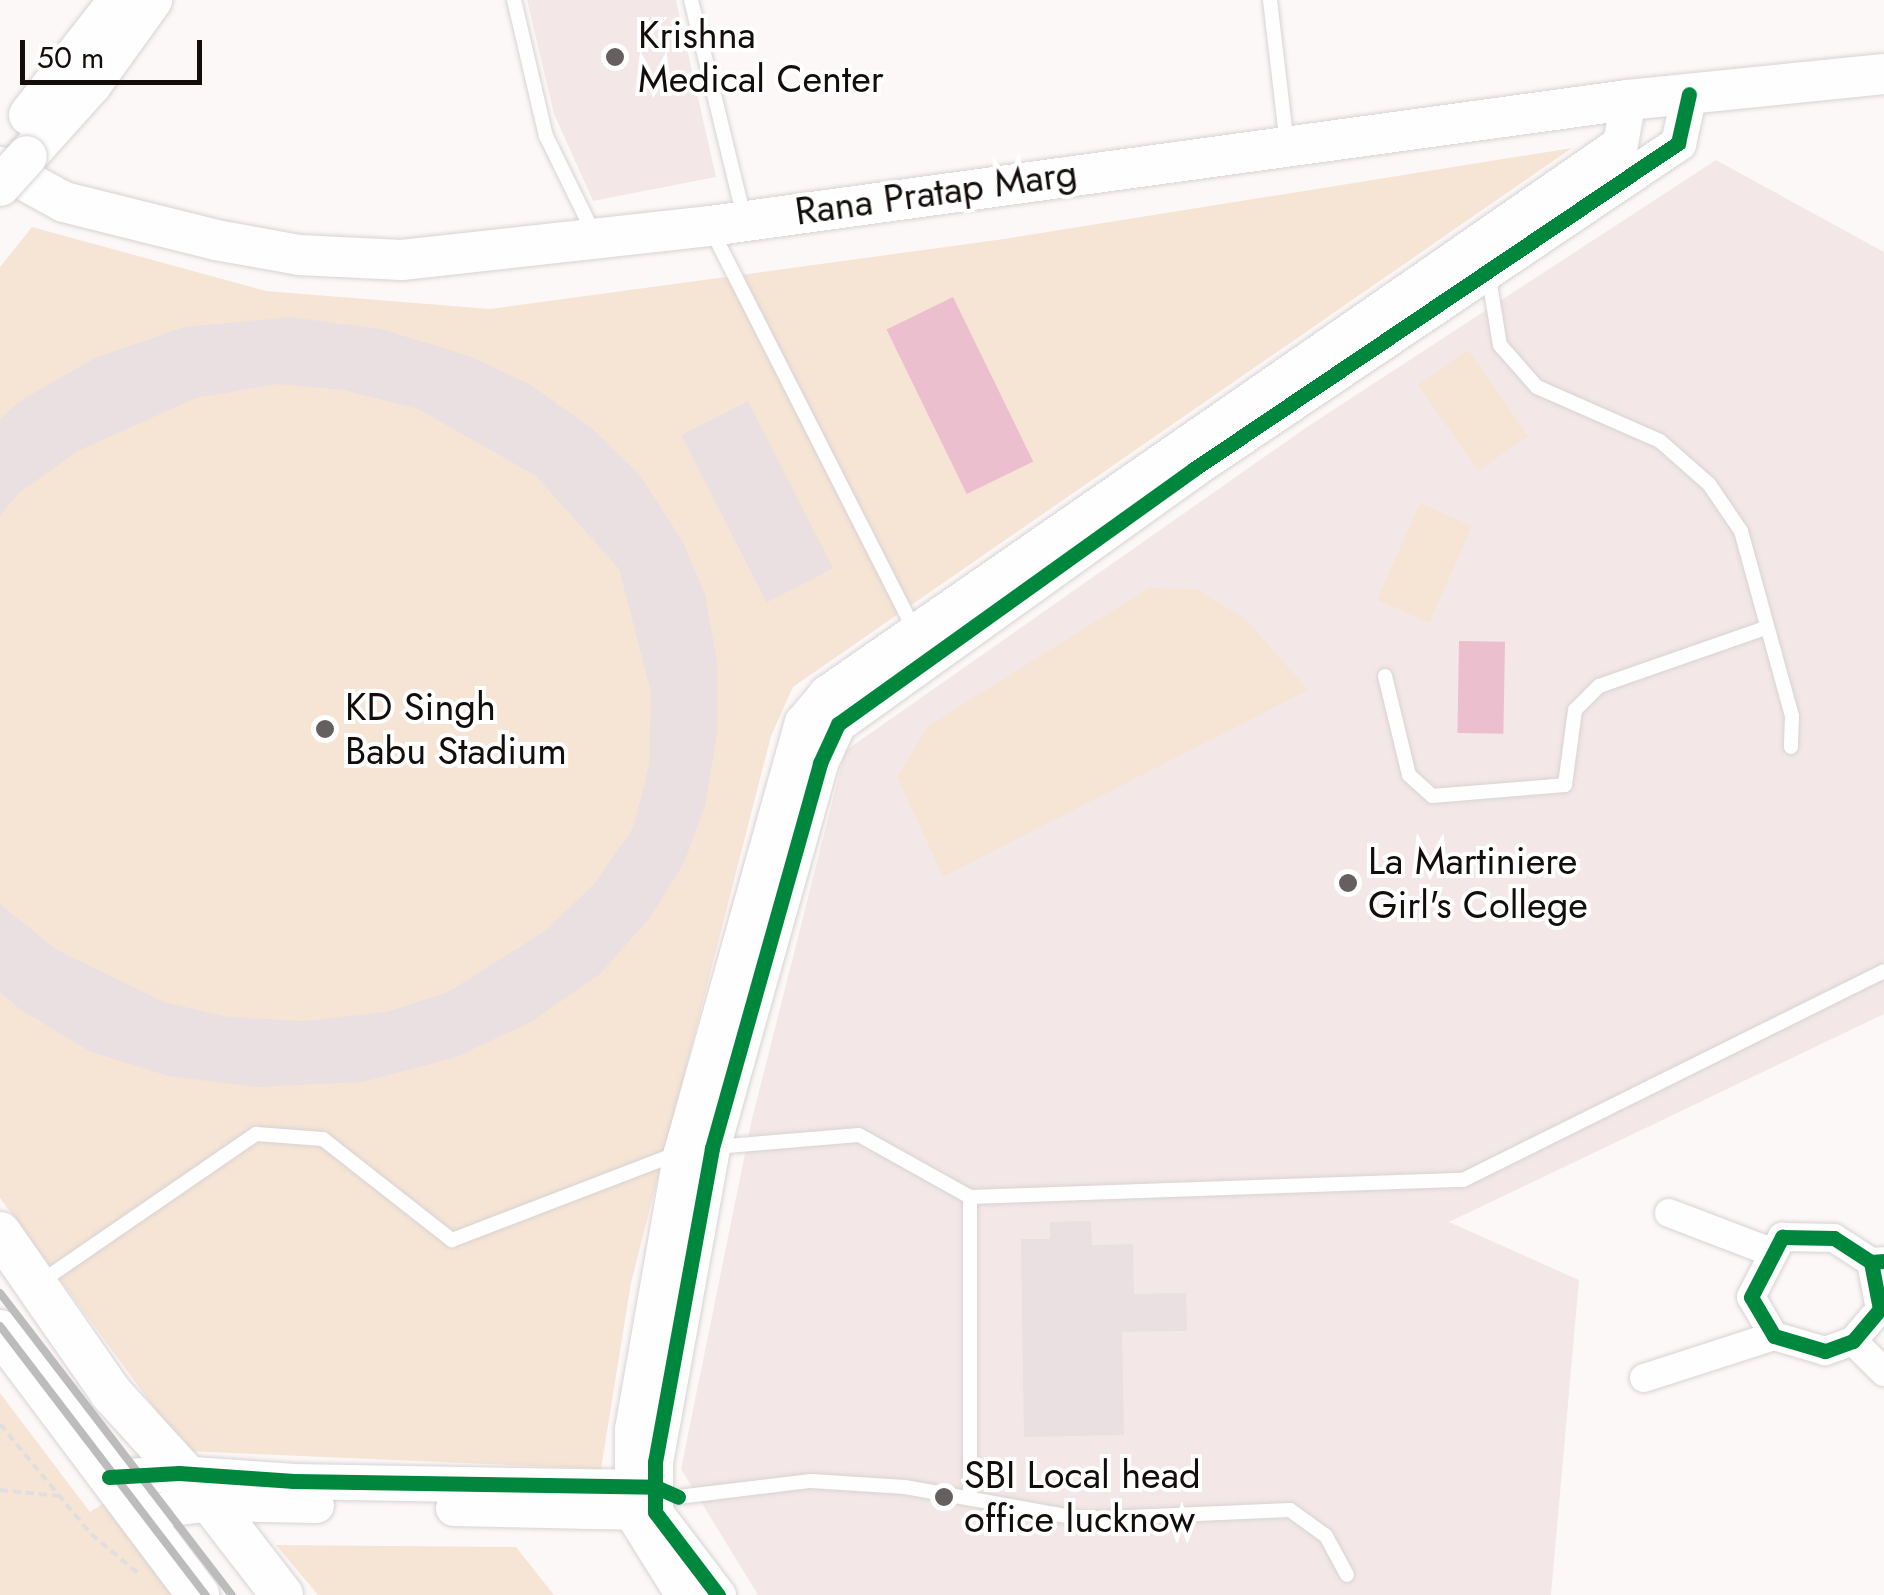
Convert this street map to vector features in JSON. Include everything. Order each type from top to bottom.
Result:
[{"type":"main road","points":[[0,186],[9,153],[119,0]]},
{"type":"main road","points":[[9,153],[91,85],[152,0]]},
{"type":"main road","name":"Rana Pratap Marg","points":[[9,153],[64,202],[299,255],[402,260],[727,222],[1628,100],[1884,74]]},
{"type":"main road","points":[[0,1234],[112,1393],[179,1472],[211,1503],[282,1595]]},
{"type":"main road","points":[[0,1330],[108,1478],[141,1512],[198,1595]]},
{"type":"street","points":[[922,645],[1678,143],[1688,94]]},
{"type":"street","points":[[683,1595],[650,1499],[678,1311],[696,1150],[820,762],[838,724],[922,645],[1620,143],[1628,100]]},
{"type":"street","points":[[1669,1213],[1772,1252]]},
{"type":"street","points":[[1644,1378],[1774,1336],[1826,1351],[1853,1341],[1880,1310],[1878,1262],[1834,1238],[1782,1237],[1751,1297],[1774,1336]]},
{"type":"street","points":[[1853,1341],[1884,1372]]},
{"type":"street","points":[[108,1478],[179,1472],[294,1482],[650,1499]]},
{"type":"street","points":[[141,1512],[211,1503],[650,1499]]},
{"type":"street","points":[[650,1499],[718,1595]]},
{"type":"lane","points":[[514,0],[546,136],[595,236]]},
{"type":"lane","points":[[691,0],[727,222],[922,645]]},
{"type":"lane","points":[[1270,0],[1287,144]]},
{"type":"lane","points":[[1488,271],[1500,345],[1537,386],[1660,441],[1709,484],[1741,531],[1763,629],[1792,716],[1790,747]]},
{"type":"lane","points":[[1385,676],[1409,775],[1432,796],[1565,785],[1575,710],[1599,686],[1763,629]]},
{"type":"lane","points":[[37,1284],[256,1134],[323,1139],[452,1240],[696,1150],[859,1135],[970,1196],[1463,1180],[1884,971]]},
{"type":"lane","points":[[970,1196],[970,1496]]},
{"type":"lane","points":[[650,1499],[811,1481],[970,1496],[1082,1519],[1290,1510],[1326,1536],[1347,1576]]},
{"type":"path","points":[[0,1424],[90,1534],[150,1584]]},
{"type":"path","points":[[0,1490],[59,1496]]},
{"type":"shaded area","name":"Krishna Medical Center","points":[[527,0],[676,0],[716,177],[593,201],[554,114]]},
{"type":"shaded area","points":[[1572,148],[793,687],[771,736],[631,1283],[601,1469],[186,1451],[0,1198],[0,267],[32,227],[266,291],[490,309],[1004,239]]},
{"type":"shaded area","name":"La Martiniere Girl's College","points":[[1716,160],[1884,252],[1884,1014],[1449,1222],[1579,1280],[1551,1595],[758,1595],[681,1469],[752,1119],[845,751],[1307,427]]},
{"type":"shaded area","points":[[953,297],[1033,461],[967,494],[886,329]]},
{"type":"shaded area","points":[[1468,350],[1528,436],[1478,471],[1418,385]]},
{"type":"shaded area","points":[[1420,503],[1472,526],[1429,623],[1377,600]]},
{"type":"shaded area","points":[[1149,588],[1196,589],[1246,619],[1308,690],[943,877],[897,777],[928,726]]},
{"type":"shaded area","points":[[1459,641],[1505,642],[1503,734],[1457,733]]},
{"type":"shaded area","points":[[0,1393],[90,1512],[110,1499],[180,1595],[0,1595]]},
{"type":"shaded area","points":[[276,1545],[516,1547],[554,1595],[318,1595]]},
{"type":"building","points":[[290,317],[381,329],[469,356],[529,384],[589,426],[639,474],[683,542],[705,594],[717,661],[717,734],[705,806],[684,863],[649,919],[600,974],[531,1022],[456,1057],[363,1082],[256,1087],[168,1076],[89,1051],[21,1010],[0,992],[0,904],[57,950],[164,1002],[228,1017],[304,1021],[386,1012],[448,992],[545,931],[594,884],[633,828],[649,765],[651,692],[619,569],[536,476],[418,409],[343,390],[278,384],[196,398],[78,451],[19,493],[0,516],[0,419],[20,401],[95,358],[184,327]]},
{"type":"building","points":[[748,401],[833,569],[767,603],[681,435]]},
{"type":"building","points":[[1091,1221],[1092,1245],[1133,1244],[1134,1294],[1186,1293],[1187,1331],[1122,1332],[1124,1435],[1024,1437],[1021,1239],[1050,1239],[1050,1222]]},
{"type":"railway","points":[[0,1293],[232,1595]]},
{"type":"railway","points":[[0,1326],[206,1595]]},
{"type":"cycle path","points":[[718,1595],[655,1512],[655,1462],[712,1148],[820,763],[838,724],[1194,469],[1678,143],[1689,94]]},
{"type":"cycle path","points":[[1871,1262],[1880,1309],[1853,1341],[1825,1351],[1774,1336],[1751,1297],[1782,1237],[1834,1238],[1871,1262],[1884,1261]]},
{"type":"cycle path","points":[[109,1477],[179,1473],[294,1481],[656,1487],[678,1497]]},
{"type":"place","name":"Krishna Medical Center","points":[[615,57]]},
{"type":"place","name":"KD Singh Babu Stadium","points":[[325,729]]},
{"type":"place","name":"La Martiniere Girl's College","points":[[1348,883]]},
{"type":"place","name":"SBI Local head office lucknow","points":[[944,1497]]}]
